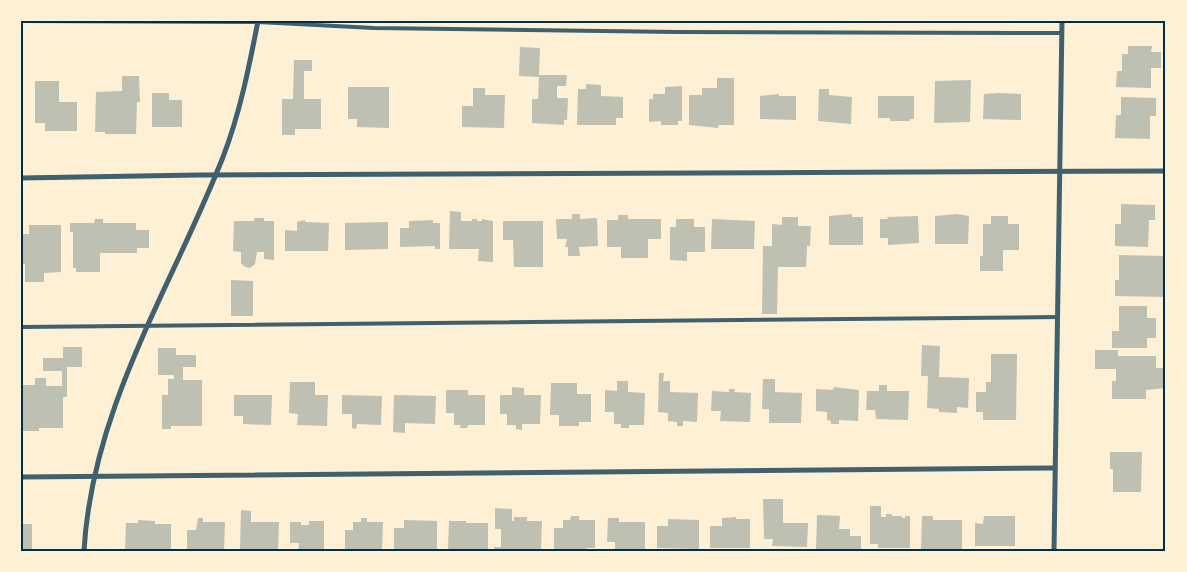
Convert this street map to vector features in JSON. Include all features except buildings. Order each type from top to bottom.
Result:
[{"type":"street","points":[[1054,551],[1062,21]]},
{"type":"street","points":[[84,551],[94,477],[117,397],[216,175],[238,111],[258,22]]},
{"type":"street","points":[[21,178],[216,175],[1166,171]]},
{"type":"street","points":[[21,477],[1056,468]]},
{"type":"lane","points":[[22,21],[258,22],[374,28],[678,32],[1062,33]]},
{"type":"lane","points":[[21,327],[1058,317]]}]
